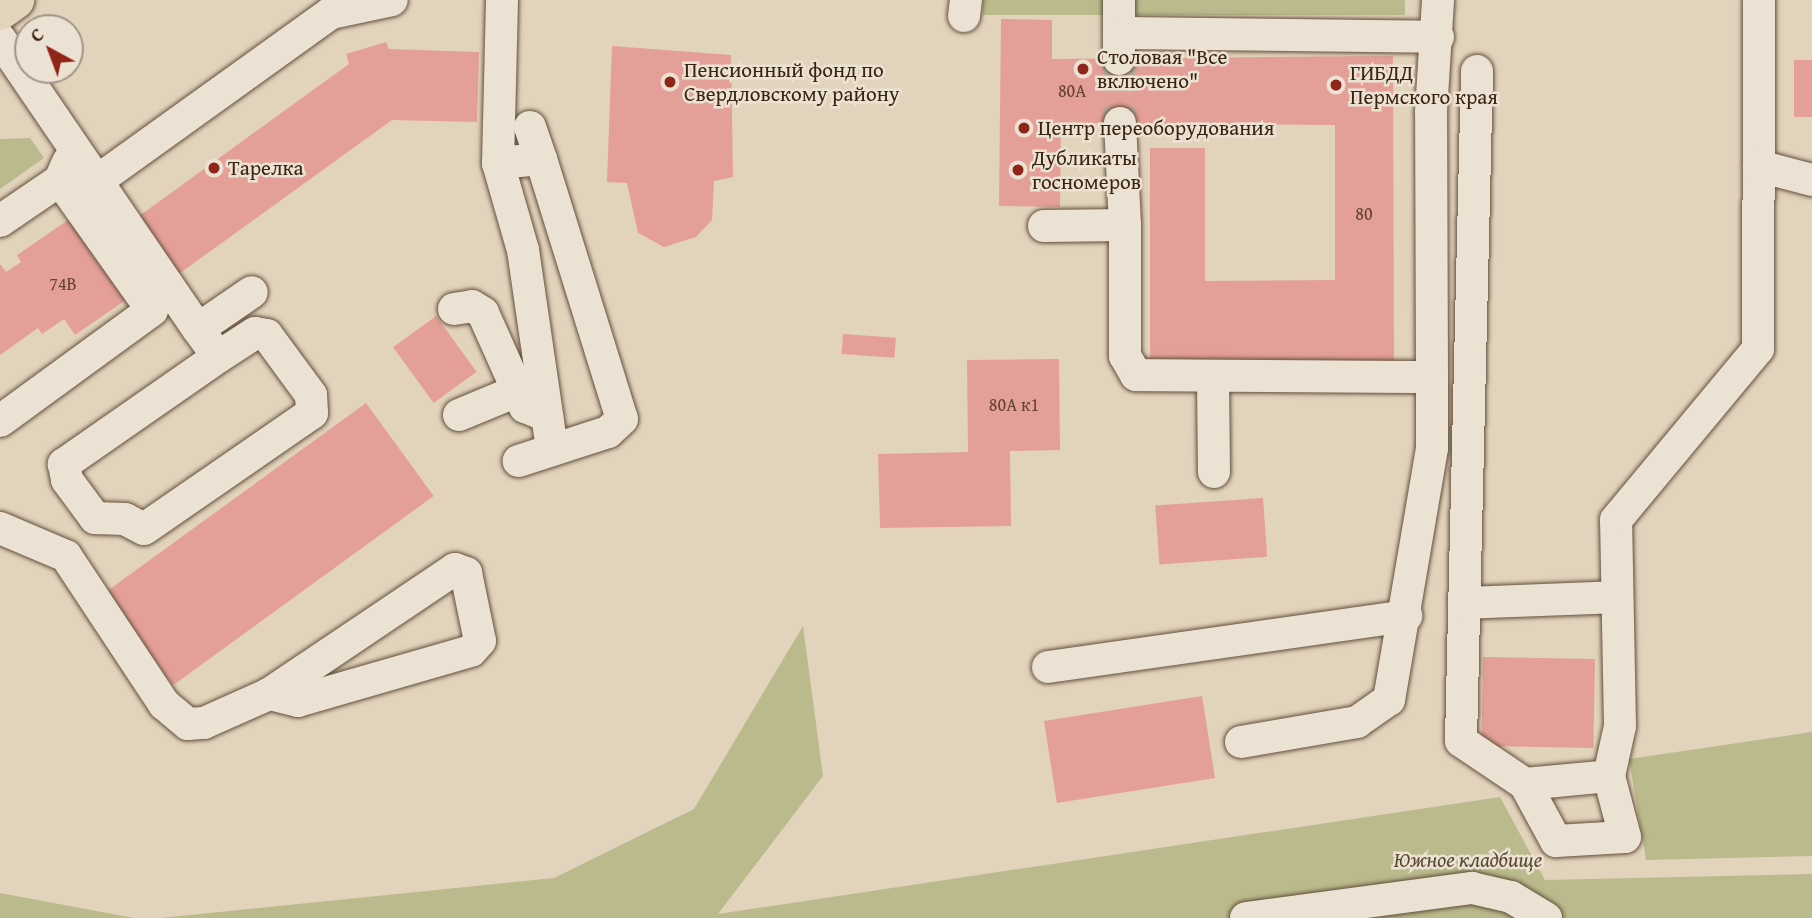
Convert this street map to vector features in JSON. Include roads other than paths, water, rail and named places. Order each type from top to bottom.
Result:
[{"type":"main road","points":[[0,11],[15,0]]},
{"type":"lane","points":[[97,181],[331,13],[392,0]]},
{"type":"lane","points":[[502,0],[498,163],[523,250],[552,450]]},
{"type":"lane","points":[[1119,0],[1119,46],[1438,37]]},
{"type":"lane","points":[[1241,742],[1357,722],[1375,714],[1389,700],[1395,683],[1432,448],[1431,112],[1438,37],[1438,0]]},
{"type":"lane","points":[[1477,71],[1461,741],[1525,784],[1556,841],[1625,836],[1609,776],[1620,726],[1616,520],[1758,349],[1759,0]]},
{"type":"lane","points":[[0,39],[218,357]]},
{"type":"lane","points":[[1119,123],[1129,366],[1148,378],[1432,377]]},
{"type":"lane","points":[[520,461],[608,432],[622,419],[530,127]]},
{"type":"lane","points":[[0,221],[60,180],[75,148]]},
{"type":"lane","points":[[498,163],[541,159]]},
{"type":"lane","points":[[1759,166],[1812,180]]},
{"type":"lane","points":[[0,421],[152,310],[60,180]]},
{"type":"lane","points":[[1044,226],[1125,225]]},
{"type":"lane","points":[[198,329],[252,292]]},
{"type":"lane","points":[[454,309],[472,306],[483,313],[524,407],[547,416]]},
{"type":"lane","points":[[255,333],[267,335],[311,395],[312,413],[144,529],[125,519],[95,518],[67,480],[64,464],[218,357],[255,333]]},
{"type":"lane","points":[[1213,378],[1214,472]]},
{"type":"lane","points":[[459,415],[517,391]]},
{"type":"lane","points":[[0,528],[66,556],[176,717],[204,723],[269,694],[455,569],[466,573],[480,641],[471,651],[298,701],[269,694]]},
{"type":"lane","points":[[1464,603],[1617,597]]},
{"type":"lane","points":[[1048,667],[1406,616]]},
{"type":"lane","points":[[1525,784],[1609,776]]},
{"type":"lane","points":[[1246,918],[1472,888],[1511,897],[1546,918]]},
{"type":"tunnel","points":[[1119,59],[1120,123]]},
{"type":"place","name":"Столовая \"Все включено\"","points":[[1083,69]]},
{"type":"place","name":"Пенсионный фонд по Свердловскому району","points":[[670,82]]},
{"type":"place","name":"ГИБДД Пермского края","points":[[1336,85]]},
{"type":"place","name":"Центр переоборудования","points":[[1024,128]]},
{"type":"place","name":"Тарелка","points":[[214,168]]},
{"type":"place","name":"Дубликаты госномеров","points":[[1018,170]]},
{"type":"park label","name":"Южное кладбище","points":[[1468,860]]}]
